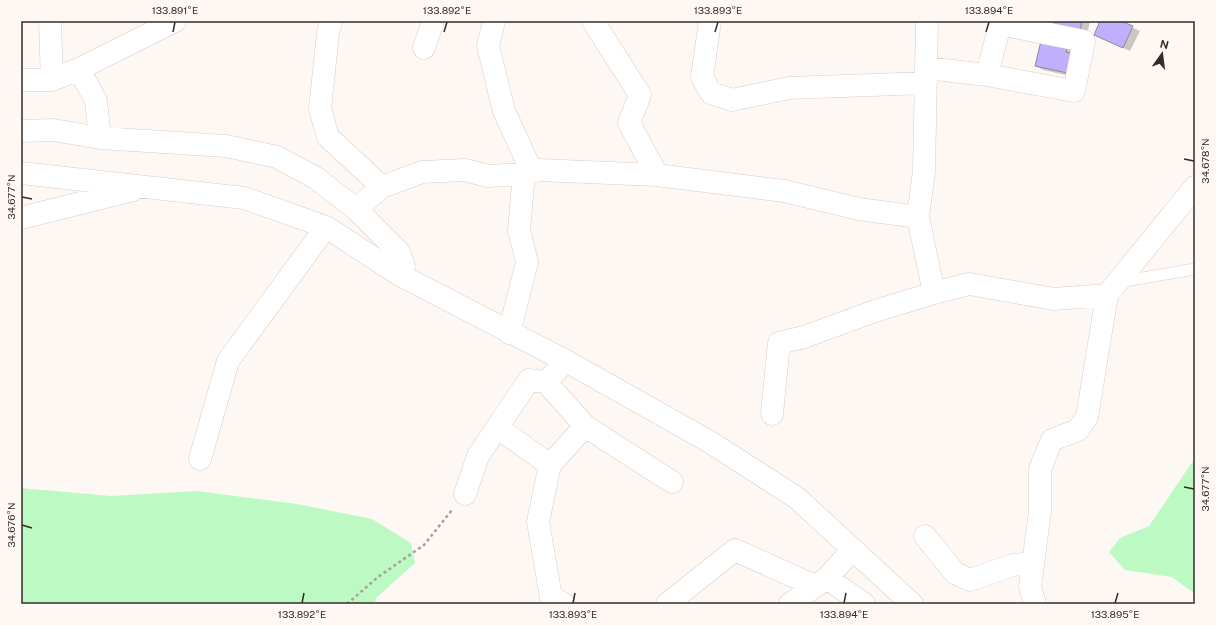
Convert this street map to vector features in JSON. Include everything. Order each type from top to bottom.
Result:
[{"type":"street","points":[[50,21],[52,80]]},
{"type":"street","points":[[21,80],[52,80],[78,69],[175,21]]},
{"type":"street","points":[[331,21],[328,33],[320,110],[328,137],[382,187]]},
{"type":"street","points":[[424,48],[433,21]]},
{"type":"street","points":[[494,21],[488,46],[504,111],[528,173],[519,230],[527,262],[509,332]]},
{"type":"street","points":[[593,21],[640,95],[629,122],[657,176]]},
{"type":"street","points":[[710,21],[702,77],[711,93],[732,100],[790,88],[927,75],[987,75],[1074,91],[1084,41],[1000,24],[987,75]]},
{"type":"street","points":[[927,21],[924,171],[918,217],[934,293]]},
{"type":"street","points":[[78,69],[96,101],[100,138]]},
{"type":"street","points":[[21,131],[52,130],[100,138],[226,146],[277,157],[316,178],[356,209],[399,252],[404,267],[400,275]]},
{"type":"street","points":[[356,209],[382,187],[422,172],[466,170],[488,176],[528,173],[539,170],[657,176],[784,191],[859,209],[918,217]]},
{"type":"street","points":[[21,173],[244,198],[326,227],[400,275],[566,361],[710,442],[790,493],[854,549],[912,604]]},
{"type":"street","points":[[21,218],[146,186]]},
{"type":"street","points":[[1035,604],[1030,586],[1040,511],[1040,468],[1052,440],[1078,430],[1087,417],[1113,289],[1195,187]]},
{"type":"street","points":[[200,459],[228,361],[326,227]]},
{"type":"street","points":[[772,414],[779,342],[804,338],[875,311],[969,284],[1054,299],[1113,289]]},
{"type":"street","points":[[546,382],[566,361]]},
{"type":"street","points":[[465,494],[478,456],[529,380],[546,382],[585,426],[672,482]]},
{"type":"street","points":[[564,604],[551,597],[538,522],[550,465],[585,426]]},
{"type":"street","points":[[498,428],[550,465]]},
{"type":"street","points":[[925,536],[955,573],[970,580],[1013,565],[1033,563]]},
{"type":"street","points":[[790,604],[821,582],[854,549]]},
{"type":"street","points":[[666,604],[735,550],[821,582],[864,604]]},
{"type":"lane","points":[[1113,289],[1195,269]]},
{"type":"path","points":[[346,604],[378,577],[424,545],[465,494]]},
{"type":"green space","points":[[1195,458],[1195,594],[1172,577],[1125,570],[1109,552],[1120,538],[1149,526]]},
{"type":"green space","points":[[21,488],[111,496],[197,491],[297,504],[372,519],[411,543],[415,563],[376,598],[375,604],[21,604]]},
{"type":"building","points":[[1055,21],[1082,21],[1080,32],[1054,26]]},
{"type":"building","points":[[1100,21],[1121,21],[1133,26],[1123,48],[1094,35]]},
{"type":"building","points":[[1042,37],[1068,43],[1066,52],[1076,54],[1072,74],[1035,66]]}]
